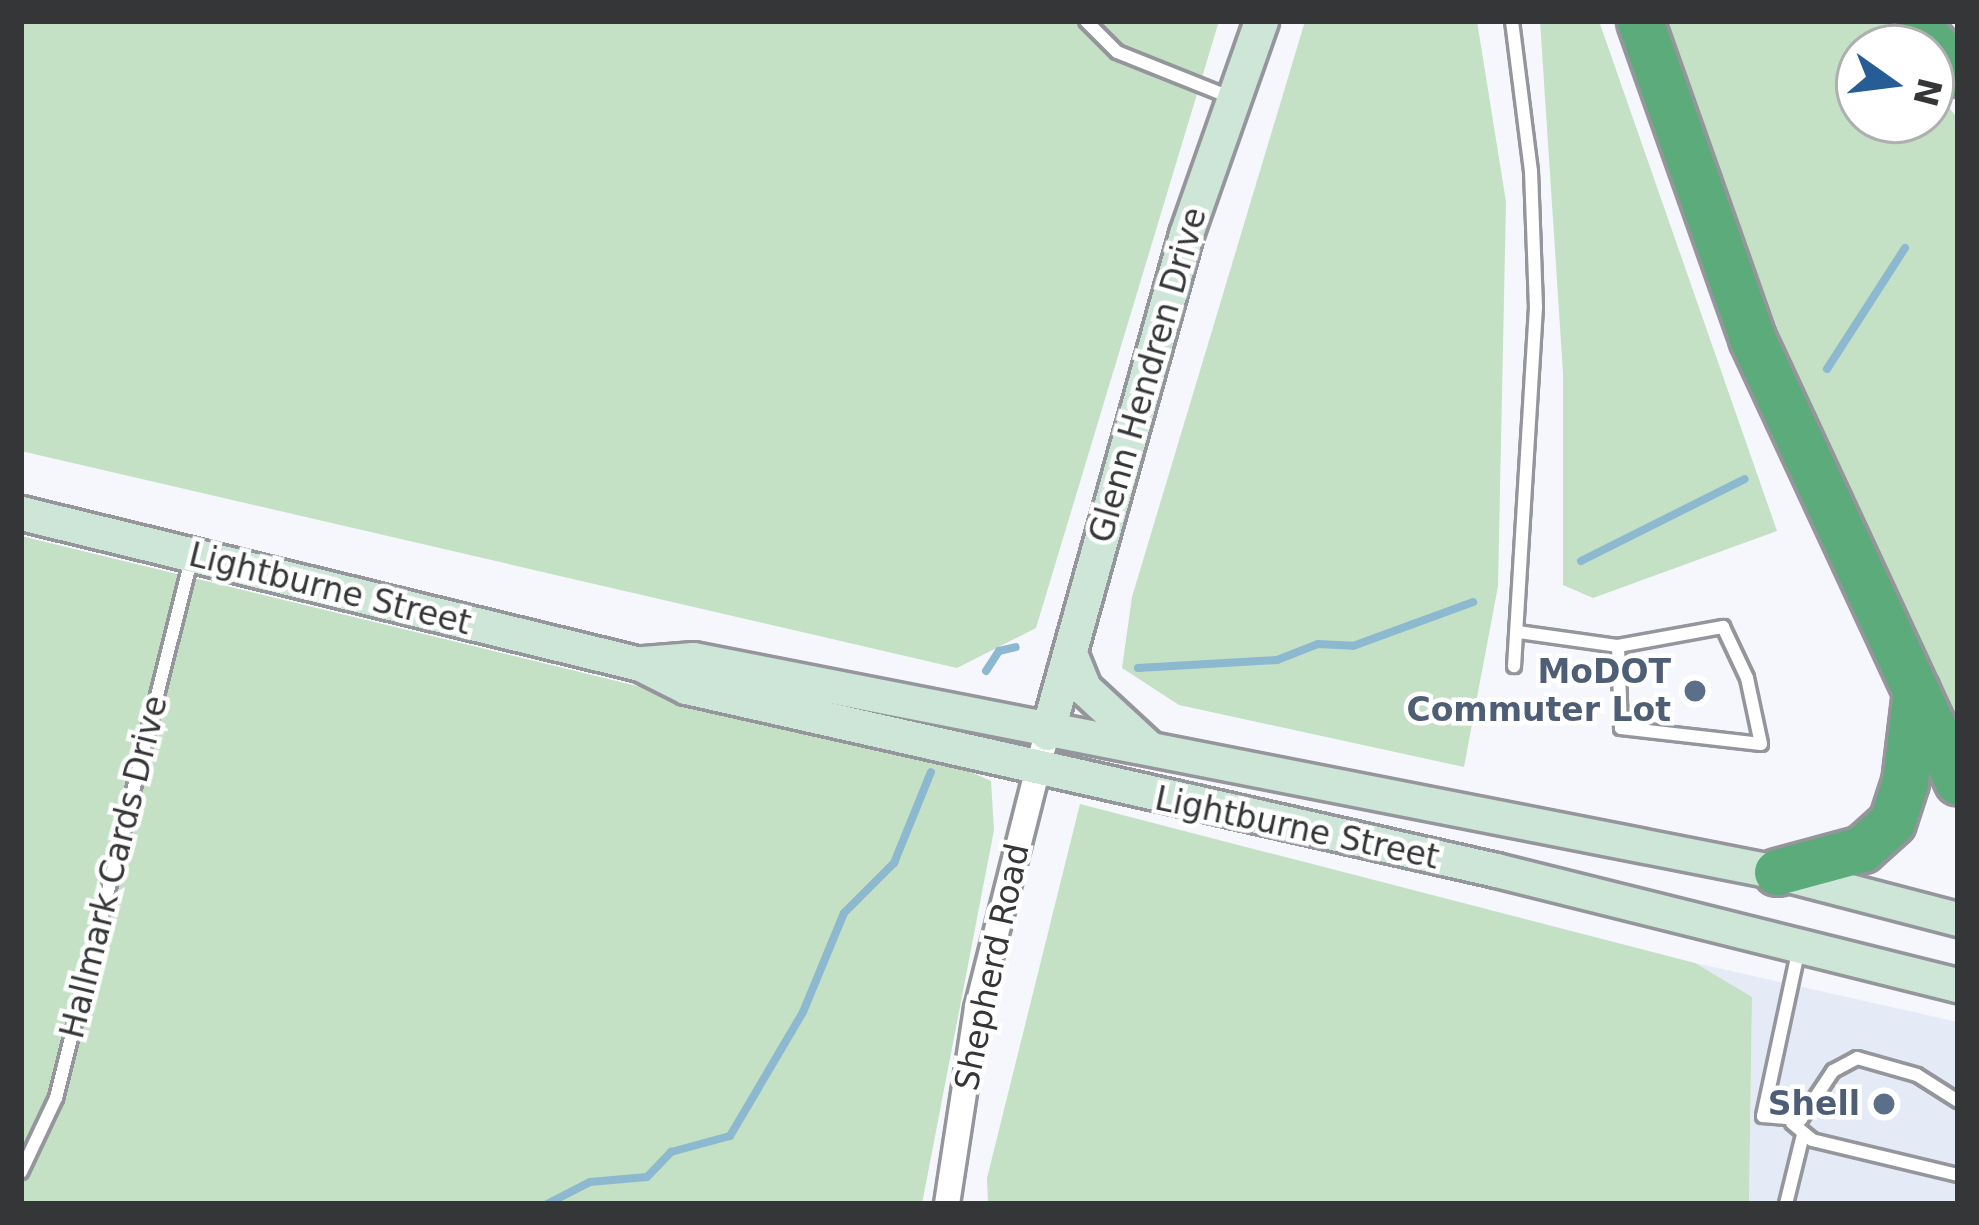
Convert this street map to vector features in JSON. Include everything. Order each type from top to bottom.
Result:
[{"type":"highway","points":[[1640,21],[1752,338],[1958,781]]},
{"type":"highway","points":[[1914,21],[1958,73]]},
{"type":"highway","points":[[1777,872],[1862,849],[1892,822],[1906,782],[1916,688]]},
{"type":"main road","name":"Glenn Hendren Drive","points":[[1047,733],[1134,410],[1261,21]]},
{"type":"main road","name":"Lightburne Street","points":[[21,513],[640,664],[686,687],[1037,770],[1496,870],[1958,985]]},
{"type":"main road","points":[[1070,653],[1084,688],[1155,752]]},
{"type":"main road","name":"Lightburne Street","points":[[640,664],[693,659],[1047,733],[1777,872],[1958,919]]},
{"type":"street","name":"Shepherd Road","points":[[947,1204],[977,1009],[1047,733]]},
{"type":"lane","points":[[1086,21],[1117,52],[1233,98]]},
{"type":"lane","points":[[1512,21],[1531,171],[1536,308],[1514,666]]},
{"type":"lane","name":"Hallmark Cards Drive","points":[[21,1172],[56,1098],[192,556]]},
{"type":"lane","points":[[1518,632],[1618,646],[1724,627],[1747,678],[1761,744],[1621,728],[1618,646]]},
{"type":"lane","points":[[1800,947],[1759,1111],[1792,1123],[1803,1135],[1958,1174]]},
{"type":"lane","points":[[1792,1123],[1845,1059],[1917,1075],[1958,1101]]},
{"type":"lane","points":[[1786,1204],[1803,1135]]},
{"type":"shaded area","points":[[1695,963],[1958,1022],[1958,1204],[1749,1204],[1752,998]]},
{"type":"green space","points":[[21,21],[1219,21],[1036,628],[957,668],[21,451]]},
{"type":"green space","points":[[1305,21],[1477,21],[1506,202],[1498,586],[1464,767],[1179,705],[1122,668],[1132,597]]},
{"type":"green space","points":[[1540,21],[1599,21],[1777,531],[1593,598],[1563,585],[1563,373]]},
{"type":"green space","points":[[1664,21],[1883,21],[1885,24],[1835,24],[1835,144],[1955,144],[1955,115],[1958,119],[1958,723],[1804,400]]},
{"type":"green space","points":[[21,536],[949,762],[991,781],[994,830],[922,1204],[21,1204]]},
{"type":"green space","points":[[1080,804],[1695,963],[1752,997],[1749,1204],[988,1204],[987,1178]]},
{"type":"waterway","points":[[1827,369],[1905,248]]},
{"type":"waterway","points":[[1581,561],[1745,479]]},
{"type":"waterway","points":[[1138,668],[1277,660],[1318,644],[1353,646],[1473,602]]},
{"type":"waterway","points":[[986,671],[999,651],[1016,647]]},
{"type":"waterway","points":[[547,1204],[590,1182],[647,1177],[671,1152],[730,1136],[803,1012],[844,913],[894,863],[931,772]]},
{"type":"place","name":"MoDOT Commuter Lot","points":[[1695,691]]},
{"type":"place","name":"Shell","points":[[1884,1104]]}]
